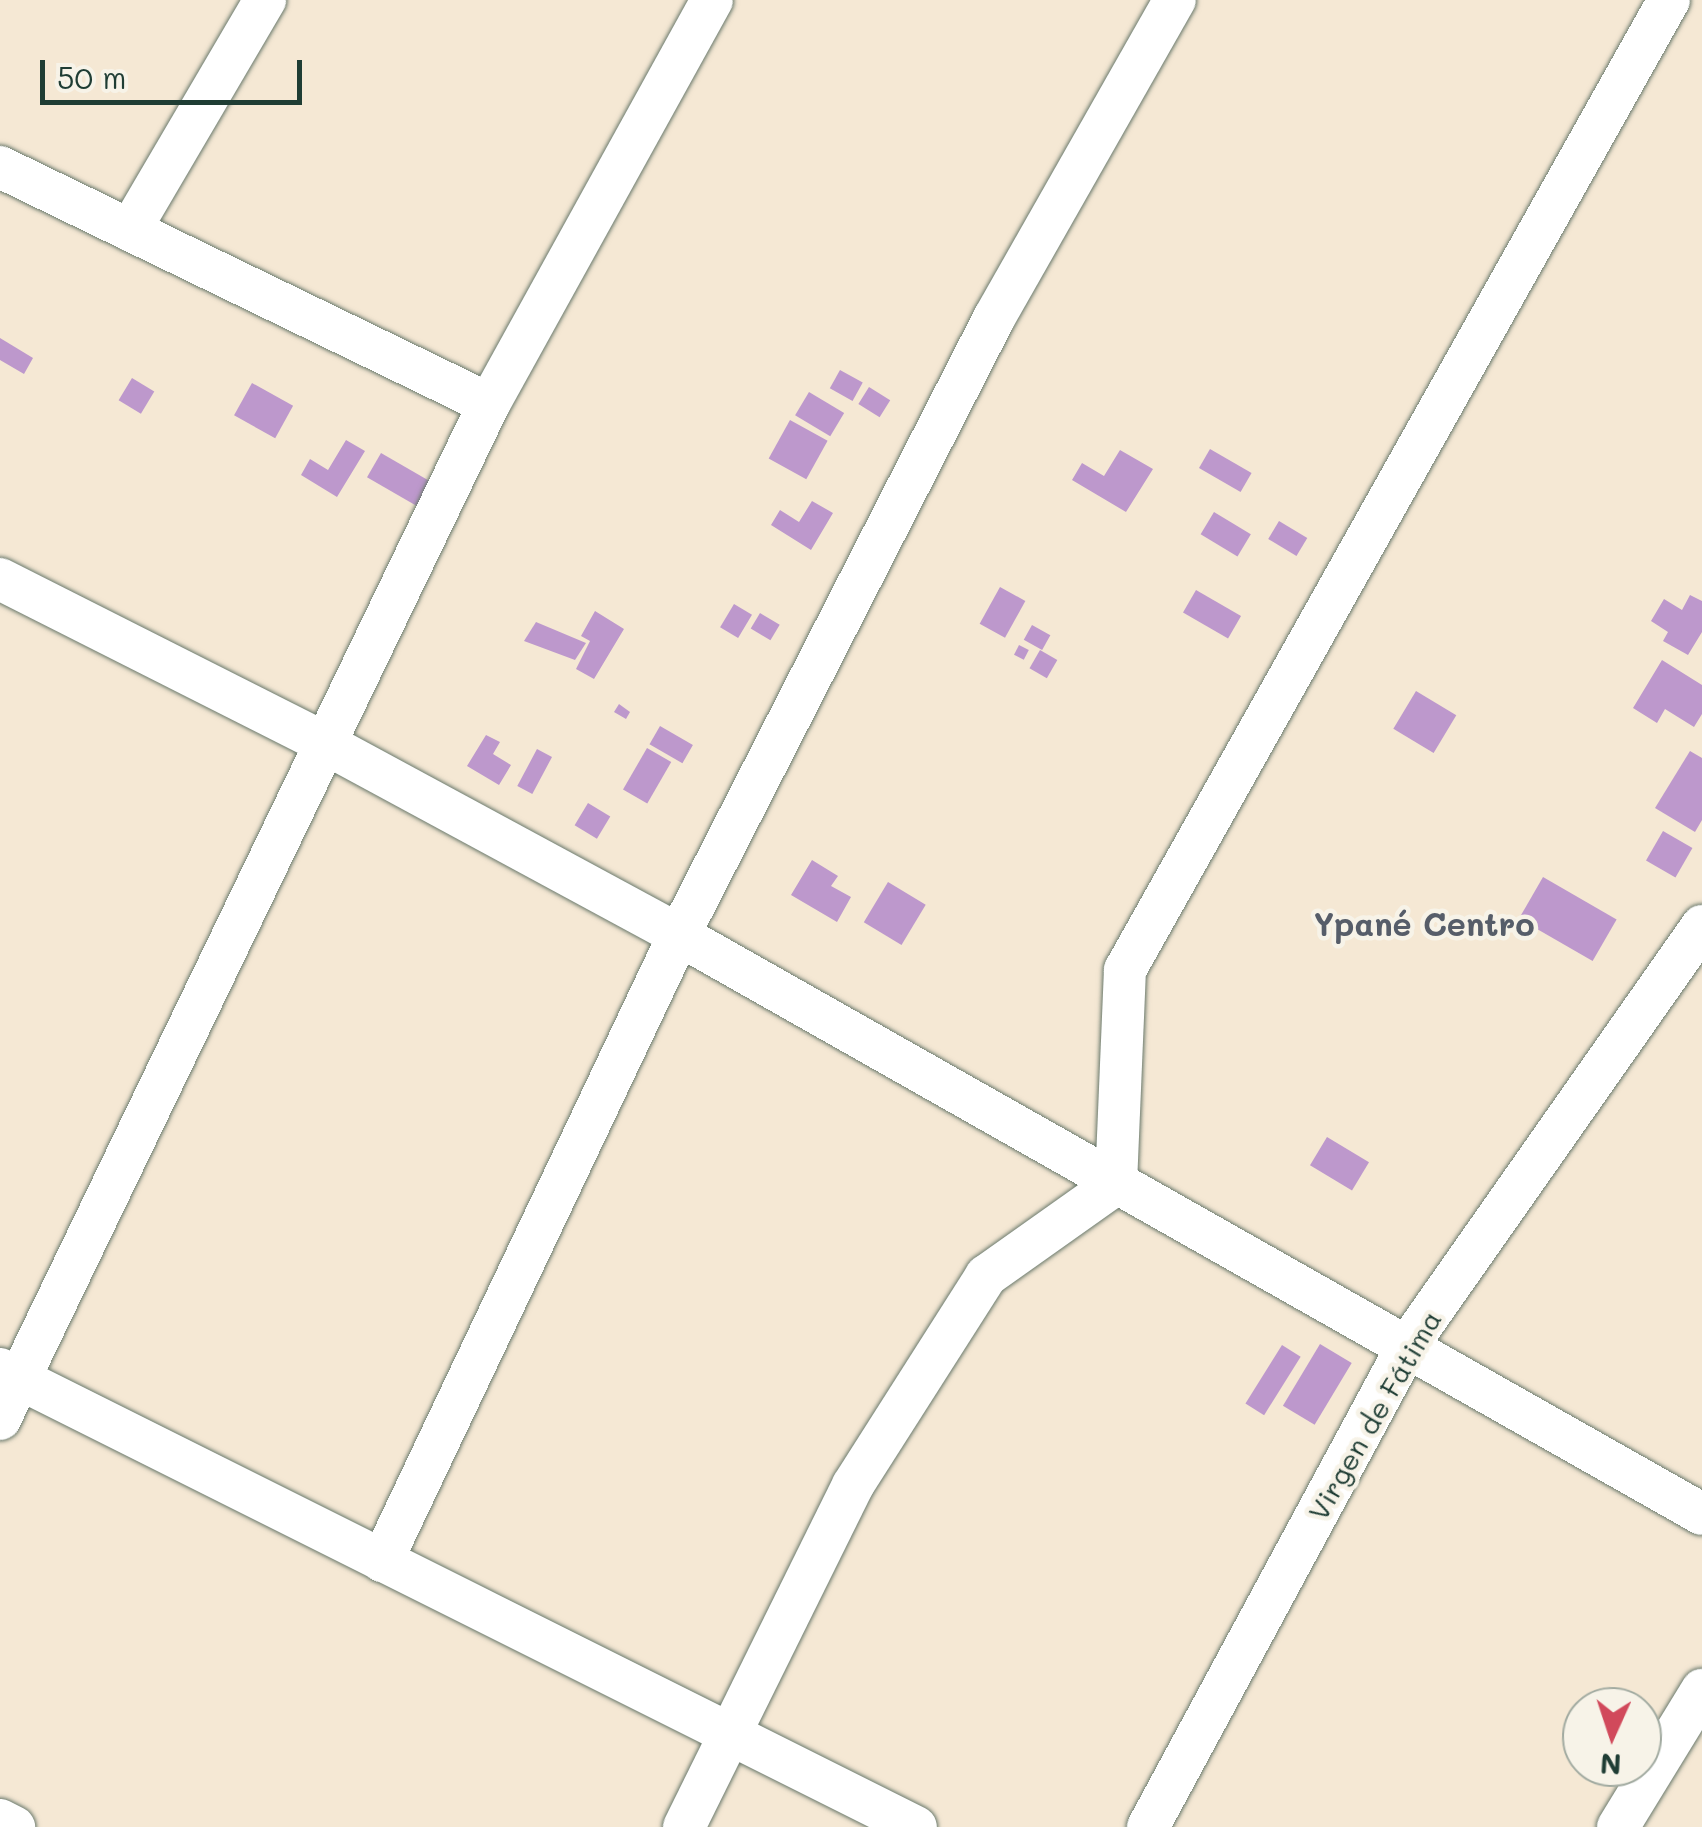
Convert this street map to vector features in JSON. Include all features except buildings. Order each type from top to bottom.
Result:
[{"type":"street","points":[[130,230],[266,0]]},
{"type":"street","points":[[0,1419],[10,1374],[326,744],[490,404],[712,0]]},
{"type":"street","points":[[382,1560],[680,936],[994,318],[1175,0]]},
{"type":"street","points":[[1116,1184],[1125,970],[1668,0]]},
{"type":"street","points":[[0,166],[490,404]]},
{"type":"street","points":[[0,579],[326,744],[680,936],[1702,1514]]},
{"type":"street","name":"Virgen de Fátima","points":[[1148,1827],[1408,1345],[1702,926]]},
{"type":"street","points":[[684,1827],[853,1485],[986,1276],[1116,1184]]},
{"type":"street","points":[[10,1374],[916,1827]]},
{"type":"street","points":[[1618,1827],[1702,1690]]},
{"type":"street","points":[[0,1820],[14,1827]]},
{"type":"district","name":"Ypané Centro","points":[[1424,923]]}]
